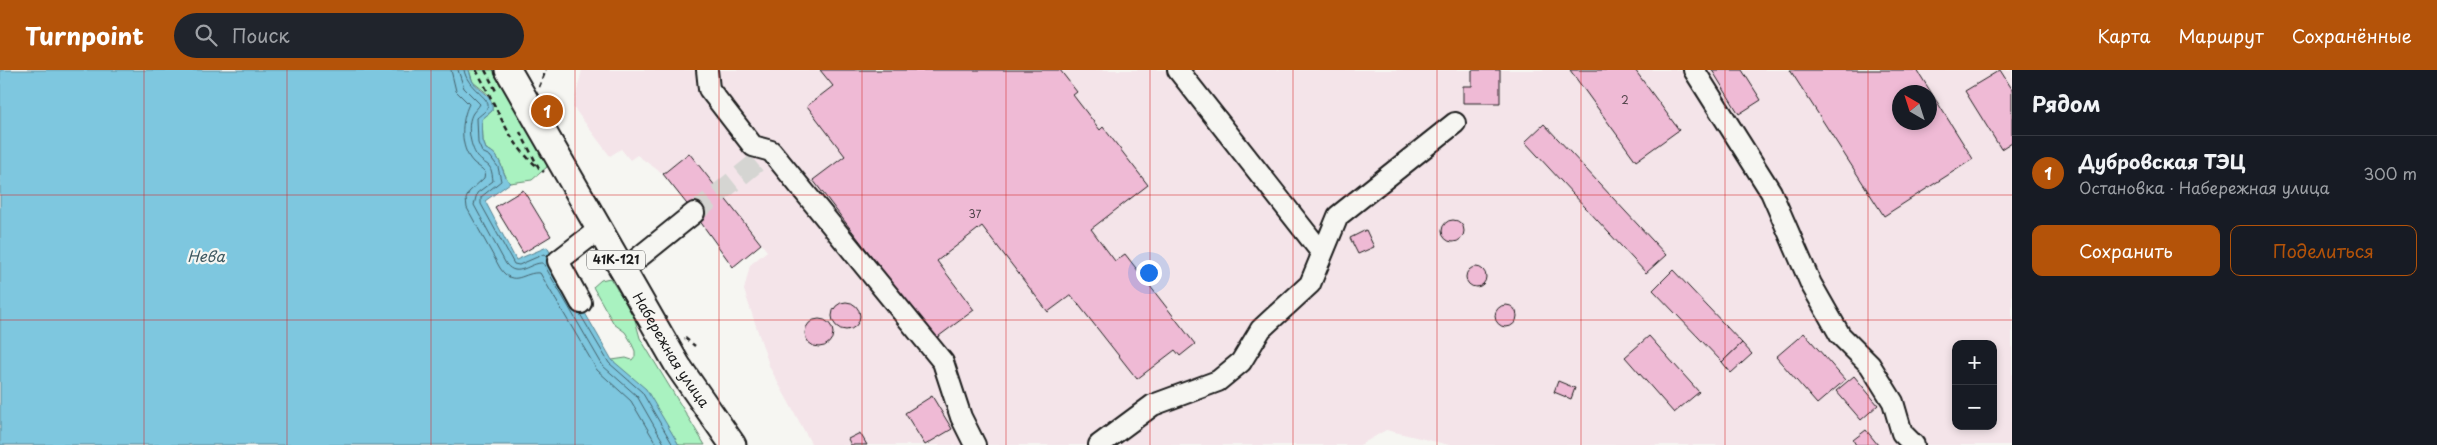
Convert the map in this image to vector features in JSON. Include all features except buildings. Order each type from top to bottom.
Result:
[{"type":"main road","name":"Набережная улица","points":[[508,70],[598,230],[678,366],[733,445]]},
{"type":"lane","points":[[707,70],[709,89],[753,146],[771,151],[943,362],[961,417],[975,445]]},
{"type":"lane","points":[[1178,70],[1322,252]]},
{"type":"lane","points":[[1694,70],[1771,192],[1811,284],[1840,336],[1870,365],[1893,402],[1902,433],[1914,445]]},
{"type":"lane","points":[[1099,445],[1153,405],[1218,380],[1241,362],[1261,329],[1310,284],[1338,216],[1454,123]]},
{"type":"lane","points":[[622,271],[694,213]]},
{"type":"lane","points":[[581,303],[558,261],[598,230]]},
{"type":"path","points":[[476,70],[523,156],[539,168]]},
{"type":"shaded area","points":[[582,70],[2012,70],[2012,445],[1449,445],[1386,430],[1360,445],[812,445],[770,368],[744,290],[750,265],[767,251],[689,153],[663,174],[637,155],[630,160],[621,149],[610,156],[573,107]]},
{"type":"green space","points":[[469,70],[494,70],[500,85],[514,97],[538,141],[540,156],[547,162],[547,167],[532,180],[510,183],[496,155],[486,149],[483,141],[482,119],[492,111],[489,95],[473,82]]},
{"type":"green space","points":[[610,278],[634,316],[640,338],[705,445],[679,445],[670,431],[612,360],[626,358],[632,360],[635,356],[635,351],[625,332],[614,324],[593,287],[601,280]]},
{"type":"water","name":"Нева","points":[[0,70],[469,70],[473,82],[489,97],[492,105],[492,111],[482,119],[483,141],[486,149],[496,155],[510,183],[485,201],[516,260],[547,247],[612,360],[646,389],[679,445],[0,445]]},
{"type":"tunnel","points":[[694,213],[771,151]]},
{"type":"place","name":"Дубровская ТЭЦ","points":[[547,111]]}]
